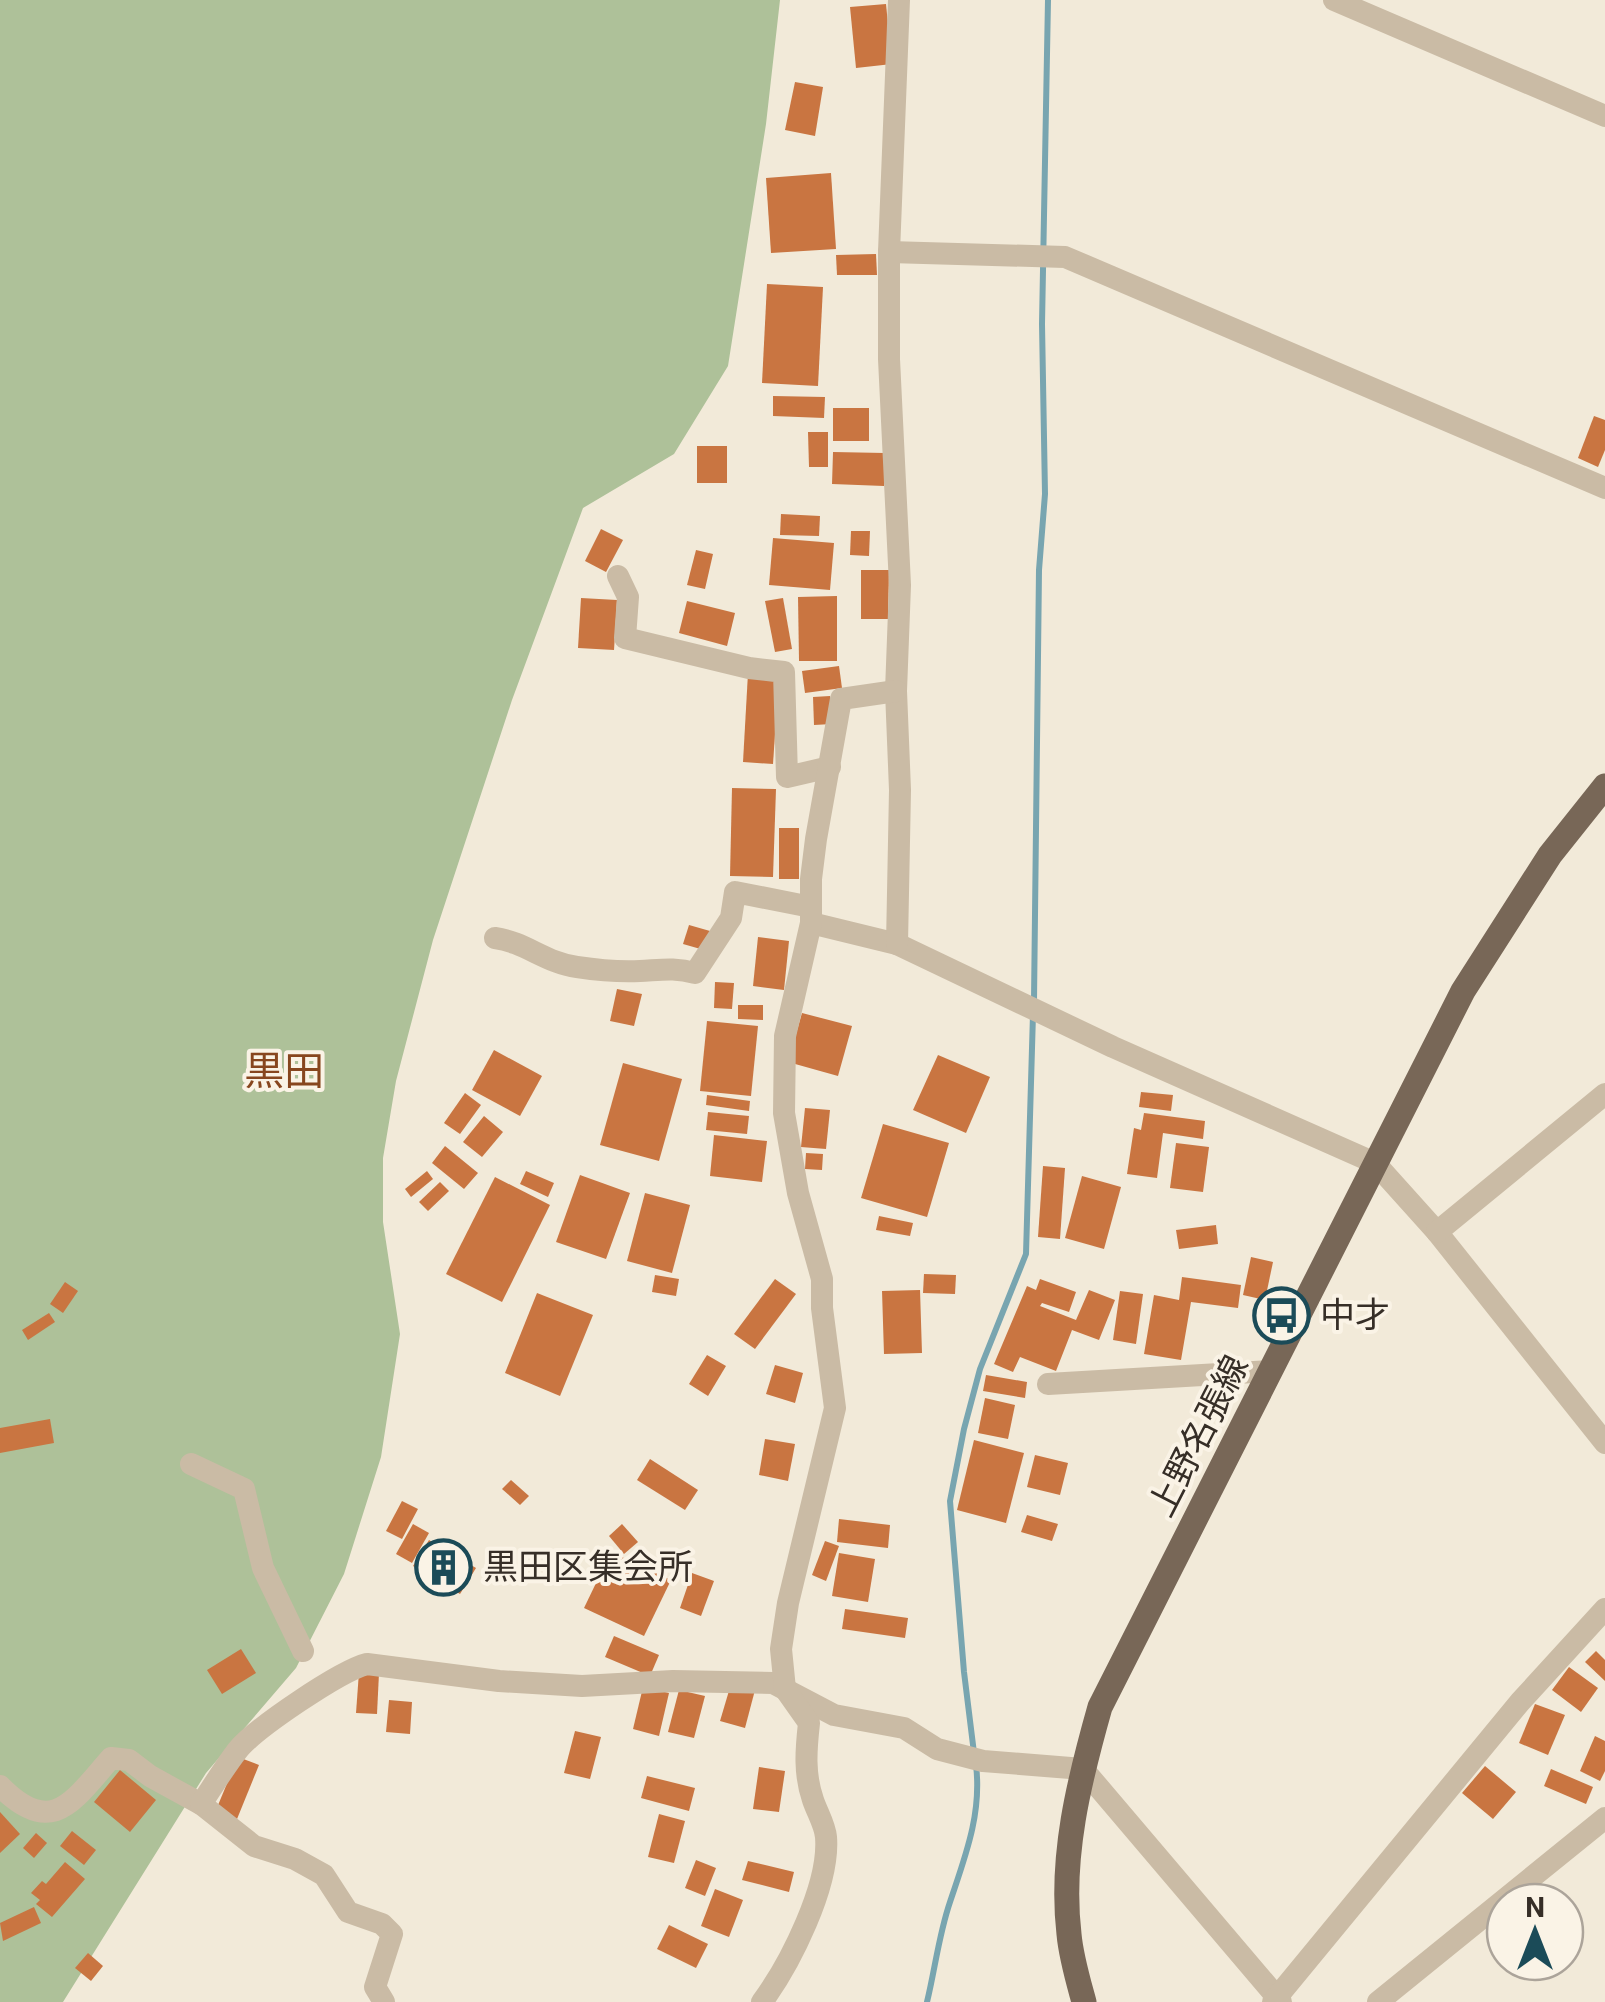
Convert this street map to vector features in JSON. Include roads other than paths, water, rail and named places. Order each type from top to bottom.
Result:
[{"type":"main road","name":"上野名張線","points":[[1084,2002],[1069,1937],[1070,1834],[1100,1707],[1463,991],[1550,856],[1605,786]]},
{"type":"street","points":[[897,944],[900,790],[896,691],[900,584],[889,359],[889,252],[900,0]]},
{"type":"street","points":[[1334,0],[1605,116]]},
{"type":"street","points":[[889,252],[1064,257],[1605,488]]},
{"type":"street","points":[[618,576],[628,596],[625,638],[748,668],[784,672],[787,777],[830,767]]},
{"type":"street","points":[[762,2002],[803,1929],[823,1872],[826,1835],[805,1764],[809,1723],[785,1689],[781,1649],[788,1603],[835,1408],[822,1279],[798,1192],[784,1113],[785,1036],[811,915],[816,839],[841,699],[896,691]]},
{"type":"street","points":[[496,938],[515,941],[544,959],[580,968],[680,968],[695,973],[732,918],[735,892],[897,944],[1375,1163],[1437,1232],[1605,1443]]},
{"type":"street","points":[[1437,1232],[1605,1094]]},
{"type":"street","points":[[1048,1384],[1272,1371]]},
{"type":"street","points":[[191,1464],[244,1489],[263,1568],[303,1651]]},
{"type":"street","points":[[201,1804],[239,1748],[310,1694],[367,1664],[565,1685],[773,1682],[834,1715],[904,1728],[938,1749],[974,1758],[1083,1769],[1277,2000],[1520,1702],[1605,1609]]},
{"type":"street","points":[[0,1786],[15,1802],[46,1814],[76,1799],[111,1758],[129,1760],[201,1804],[254,1846],[294,1859],[324,1875],[348,1912],[382,1924],[392,1934],[375,1987],[384,2002]]},
{"type":"street","points":[[1378,2002],[1605,1818]]},
{"type":"waterway","points":[[1034,1001],[1039,570],[1045,494],[1042,324],[1048,0]]},
{"type":"waterway","points":[[974,1753],[950,1501],[980,1369],[1026,1254],[1033,1014]]},
{"type":"waterway","points":[[927,2002],[943,1926],[971,1835],[977,1801],[976,1765]]},
{"type":"place","name":"中才","points":[[1281,1315]]},
{"type":"place","name":"黒田区集会所","points":[[444,1567]]},
{"type":"district","name":"黒田","points":[[284,1071]]}]
